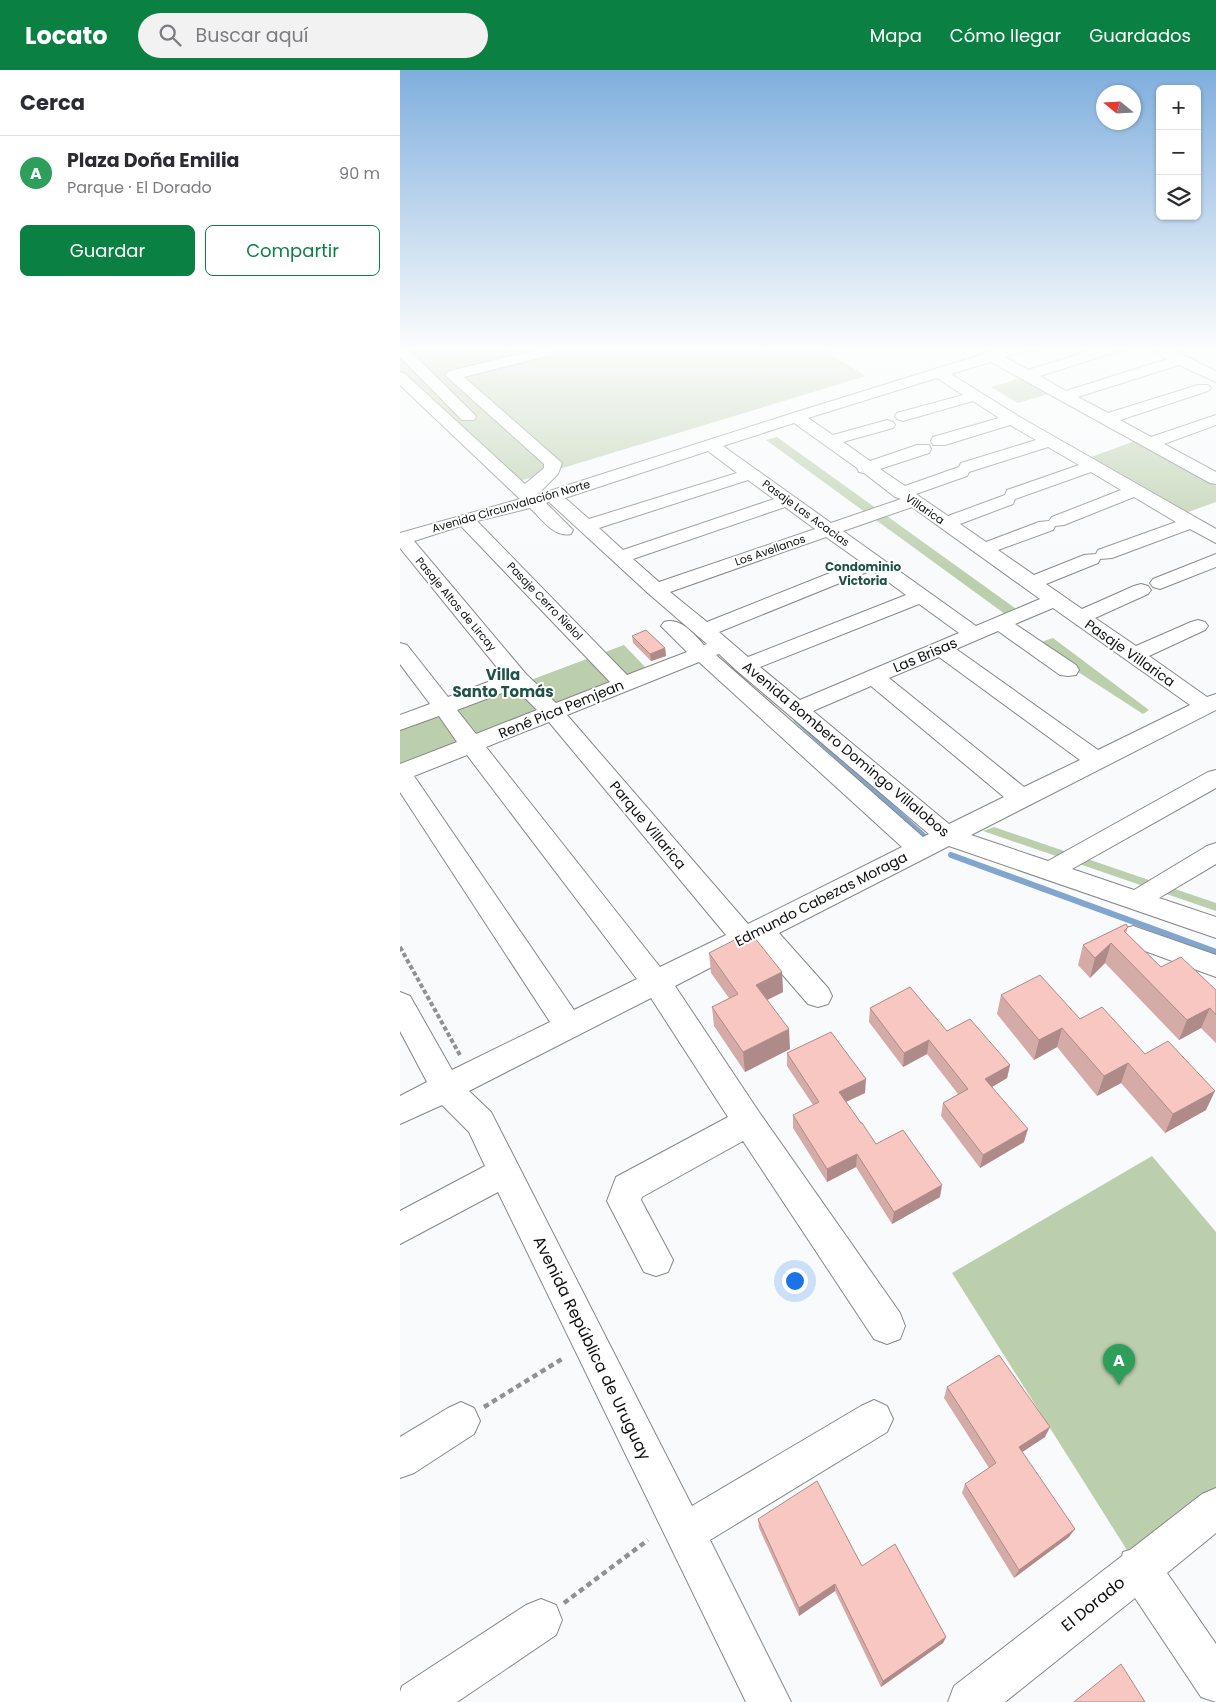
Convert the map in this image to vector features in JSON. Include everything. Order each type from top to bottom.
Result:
[{"type":"street","name":"Avenida Bombero Domingo Villalobos","points":[[454,423],[709,643],[744,665],[947,836],[1216,928]]},
{"type":"street","points":[[476,423],[482,429]]},
{"type":"street","points":[[508,423],[553,463],[552,470],[537,494]]},
{"type":"street","name":"Avenida Circunvalación Norte","points":[[401,538],[465,519],[537,494],[710,445],[777,423]]},
{"type":"street","name":"Villarica","points":[[805,423],[865,468],[984,549],[1054,600]]},
{"type":"street","points":[[939,441],[998,423]]},
{"type":"street","points":[[1019,423],[1216,537]]},
{"type":"street","points":[[1114,423],[1216,479]]},
{"type":"street","points":[[1150,443],[1207,423]]},
{"type":"street","points":[[830,441],[887,424]]},
{"type":"street","name":"Los Avellanos","points":[[656,590],[829,530],[907,497],[964,470],[1050,441]]},
{"type":"street","name":"Pasaje Las Acacias","points":[[710,445],[974,634]]},
{"type":"street","points":[[865,468],[923,449]]},
{"type":"street","points":[[1194,467],[1216,460]]},
{"type":"street","points":[[945,523],[1092,466]]},
{"type":"street","points":[[524,469],[537,494]]},
{"type":"street","points":[[585,526],[751,474]]},
{"type":"street","points":[[984,549],[1136,490]]},
{"type":"street","name":"Avenida Bombero Domingo Villalobos","points":[[537,494],[585,526],[621,557],[920,849]]},
{"type":"street","points":[[621,557],[788,500]]},
{"type":"street","name":"Pasaje Cerro Ñielol","points":[[465,519],[624,684]]},
{"type":"street","points":[[1032,583],[1190,522]]},
{"type":"street","name":"Pasaje Altos de Lircay","points":[[401,538],[518,679],[552,712]]},
{"type":"street","points":[[1160,583],[1216,560]]},
{"type":"street","name":"René Pica Pemjean","points":[[400,774],[624,684],[875,562]]},
{"type":"street","points":[[1080,617],[1141,590]]},
{"type":"street","points":[[744,665],[761,660],[921,596]]},
{"type":"street","name":"Pasaje Villarica","points":[[1054,600],[1134,655],[1211,704]]},
{"type":"street","name":"Las Brisas","points":[[797,709],[1054,600]]},
{"type":"street","points":[[1134,655],[1208,622]]},
{"type":"street","points":[[999,623],[1068,670]]},
{"type":"street","points":[[400,648],[471,744],[672,1004],[748,1122],[887,1326]]},
{"type":"street","points":[[941,648],[1097,761]]},
{"type":"street","points":[[874,676],[1022,799]]},
{"type":"street","points":[[400,723],[518,679]]},
{"type":"street","name":"Edmundo Cabezas Moraga","points":[[400,1111],[1211,704]]},
{"type":"street","name":"Parque Villarica","points":[[552,712],[752,934],[818,996]]},
{"type":"street","points":[[400,774],[569,1027]]},
{"type":"street","points":[[1051,872],[1062,863],[1216,778]]},
{"type":"street","points":[[1138,901],[1148,892],[1216,852]]},
{"type":"street","points":[[1134,936],[1216,966]]},
{"type":"street","name":"Avenida República de Uruguay","points":[[400,1004],[458,1082],[480,1122],[505,1172],[666,1537],[769,1702]]},
{"type":"street","points":[[656,1260],[624,1201],[628,1188],[748,1122]]},
{"type":"street","points":[[400,1228],[505,1172]]},
{"type":"street","points":[[666,1537],[874,1419]]},
{"type":"street","points":[[400,1459],[461,1421]]},
{"type":"street","name":"El Dorado","points":[[970,1702],[1138,1567],[1216,1508]]},
{"type":"street","points":[[1138,1567],[1216,1682]]},
{"type":"street","points":[[418,1702],[541,1620]]},
{"type":"path","points":[[400,947],[458,1082]]},
{"type":"path","points":[[461,1421],[562,1358]]},
{"type":"path","points":[[541,1620],[666,1537]]},
{"type":"green space","points":[[452,423],[710,423],[513,483]]},
{"type":"green space","points":[[777,437],[1019,611],[1005,614],[766,440]]},
{"type":"green space","points":[[1135,441],[1216,485],[1216,502],[1188,512],[1091,457]]},
{"type":"green space","points":[[1053,638],[1149,710],[1143,714],[1035,644]]},
{"type":"green space","points":[[624,645],[647,669],[400,764],[400,729]]},
{"type":"green space","points":[[994,827],[1216,903],[1216,911],[983,831]]},
{"type":"green space","points":[[1152,1156],[1216,1232],[1216,1496],[1132,1558],[952,1273]]},
{"type":"building","points":[[646,630],[665,648],[650,654],[632,636]]},
{"type":"building","points":[[1126,924],[1128,927],[1124,931],[1161,967],[1181,957],[1216,990],[1216,1015],[1210,1008],[1187,1020],[1111,943],[1095,958],[1083,945]]},
{"type":"building","points":[[750,932],[782,972],[756,985],[789,1029],[743,1052],[712,1007],[738,994],[709,953]]},
{"type":"building","points":[[1040,975],[1080,1019],[1102,1007],[1145,1054],[1168,1041],[1215,1091],[1173,1114],[1128,1063],[1104,1076],[1062,1028],[1039,1040],[1001,995]]},
{"type":"building","points":[[910,987],[947,1031],[970,1019],[1010,1065],[985,1079],[1028,1129],[983,1155],[943,1103],[968,1089],[929,1040],[904,1053],[870,1008]]},
{"type":"building","points":[[831,1032],[866,1079],[839,1092],[876,1144],[903,1130],[942,1185],[894,1212],[857,1154],[827,1169],[793,1115],[819,1102],[787,1053]]},
{"type":"building","points":[[999,1355],[1050,1427],[1019,1447],[1075,1529],[1019,1570],[965,1484],[996,1463],[947,1387]]},
{"type":"building","points":[[817,1481],[862,1566],[895,1544],[946,1637],[883,1681],[835,1584],[799,1608],[758,1519]]},
{"type":"building","points":[[1121,1664],[1145,1702],[1074,1702]]},
{"type":"waterway","points":[[796,720],[929,840]]},
{"type":"waterway","points":[[951,855],[1216,952]]},
{"type":"place","name":"Plaza Doña Emilia","points":[[1119,1385]]},
{"type":"district","name":"Condominio Victoria","points":[[863,573]]},
{"type":"district","name":"Villa Santo Tomás","points":[[503,682]]}]
